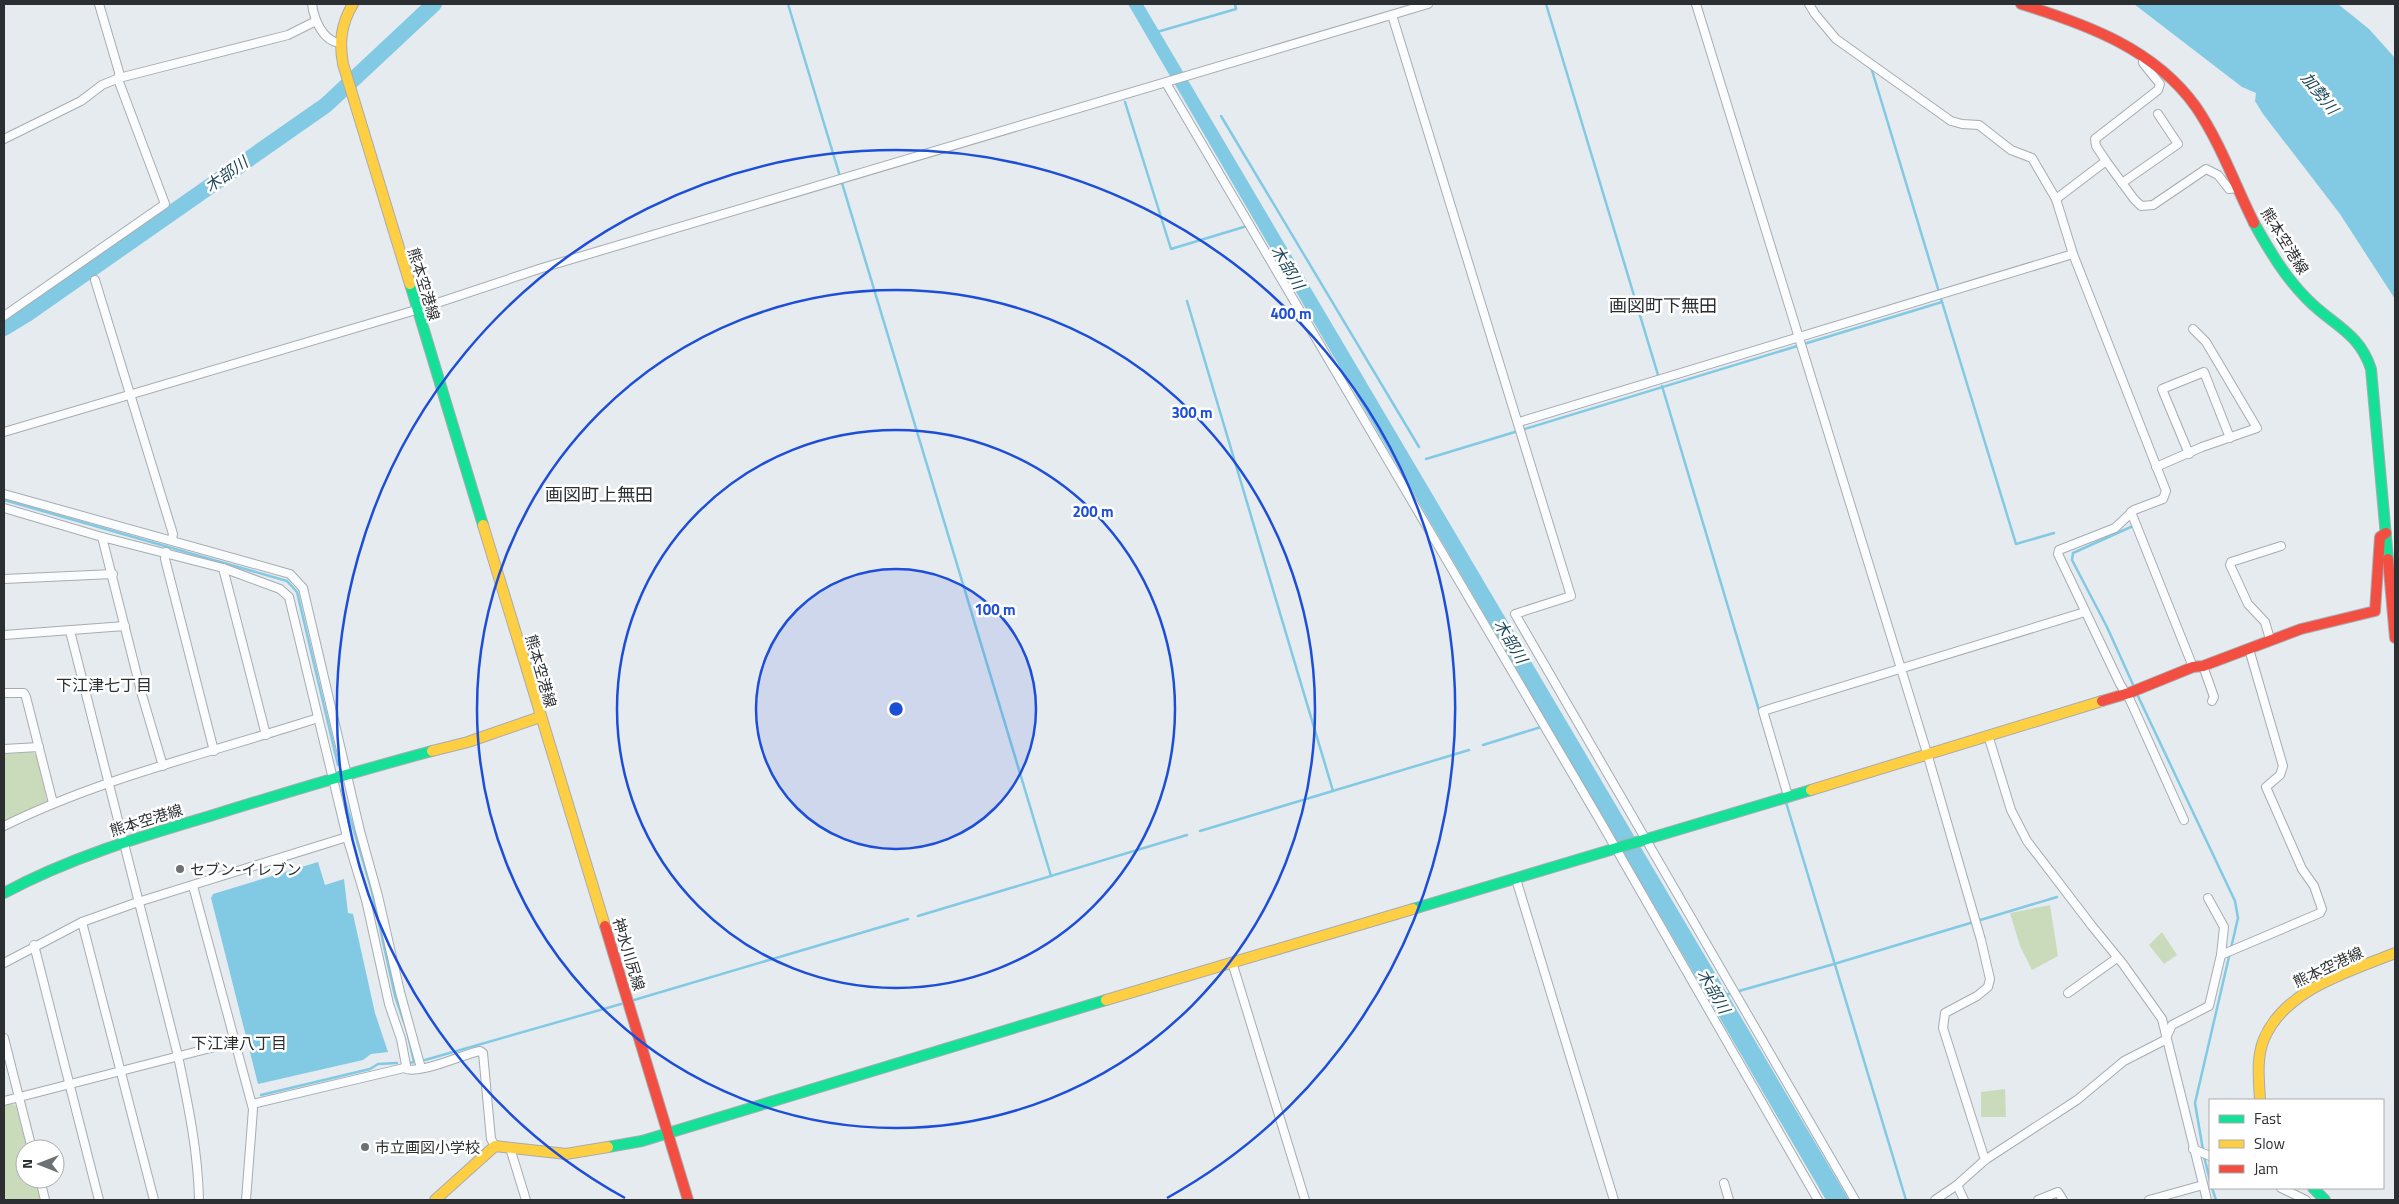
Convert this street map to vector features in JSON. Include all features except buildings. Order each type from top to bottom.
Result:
[{"type":"main road","points":[[339,42],[343,22],[352,4]]},
{"type":"main road","name":"熊本空港線","points":[[2021,4],[2098,33],[2143,57],[2172,79],[2195,105],[2236,188],[2282,270],[2310,302],[2357,340],[2366,352],[2372,369],[2395,638]]},
{"type":"main road","name":"熊本空港線","points":[[4,893],[52,869],[123,842],[333,778],[468,742],[540,718],[351,93],[339,42]]},
{"type":"main road","points":[[435,1200],[495,1146],[566,1154],[642,1141],[2128,693],[2249,649],[2270,639],[2375,611],[2380,537],[2386,532]]},
{"type":"main road","name":"神水川尻線","points":[[540,718],[688,1200]]},
{"type":"main road","name":"熊本空港線","points":[[2260,1099],[2257,1058],[2271,1022],[2283,1009],[2312,990],[2395,953]]},
{"type":"main road","points":[[2314,1189],[2325,1200]]},
{"type":"street","points":[[4,316],[165,204],[119,78],[99,4]]},
{"type":"street","points":[[312,4],[316,20],[331,40],[339,42]]},
{"type":"street","points":[[4,432],[416,310],[542,268],[1428,4]]},
{"type":"street","points":[[1696,4],[1927,753],[1990,979],[1988,988],[1945,1013],[1943,1028],[1984,1160]]},
{"type":"street","points":[[1809,4],[1836,39],[1951,120],[1962,124],[1979,125],[2012,150],[2032,158],[2056,199],[2073,254],[2166,495],[2131,512],[2115,528],[2059,550],[2059,559],[2120,684],[2128,693],[2184,820]]},
{"type":"street","points":[[1392,15],[1519,422],[1571,596],[1515,614],[1644,840],[1855,1200]]},
{"type":"street","points":[[4,139],[81,102],[102,86],[119,78],[288,35],[316,20]]},
{"type":"street","points":[[2143,57],[2143,63],[2160,84],[2158,90],[2095,139],[2096,146],[2106,161],[2134,199],[2142,206],[2148,207],[2206,170],[2218,175],[2228,189],[2236,188]]},
{"type":"street","points":[[1168,82],[1818,1200]]},
{"type":"street","points":[[2122,183],[2178,144],[2158,114]]},
{"type":"street","points":[[2056,199],[2106,161]]},
{"type":"street","points":[[1519,422],[2073,254]]},
{"type":"street","points":[[95,280],[173,534],[172,540]]},
{"type":"street","points":[[2156,467],[2257,428],[2206,342],[2193,329]]},
{"type":"street","points":[[2188,454],[2162,389],[2204,372],[2230,438]]},
{"type":"street","points":[[4,494],[290,574],[303,588],[360,831],[386,926],[402,1000],[418,1049],[421,1068]]},
{"type":"street","points":[[4,508],[102,537],[223,568],[280,589],[289,597],[347,838],[363,886],[389,1004],[401,1039],[406,1065],[404,1068]]},
{"type":"street","points":[[2131,512],[2198,666],[2214,696],[2212,701]]},
{"type":"street","points":[[102,537],[163,766]]},
{"type":"street","points":[[2270,639],[2265,622],[2248,604],[2230,565],[2231,562],[2244,556],[2281,546]]},
{"type":"street","points":[[166,552],[165,559],[214,751]]},
{"type":"street","points":[[223,568],[266,735]]},
{"type":"street","points":[[4,580],[113,574]]},
{"type":"street","points":[[1788,796],[1763,711],[2085,612]]},
{"type":"street","points":[[4,635],[125,626]]},
{"type":"street","points":[[70,631],[178,1056],[196,1146],[199,1200]]},
{"type":"street","points":[[2225,953],[2320,913],[2322,910],[2314,886],[2302,869],[2266,787],[2280,775],[2284,766],[2249,649]]},
{"type":"street","points":[[4,693],[19,692],[24,693],[26,697],[53,803]]},
{"type":"street","points":[[4,826],[53,803],[108,784],[318,718]]},
{"type":"street","points":[[1988,735],[2011,810],[2028,841],[2156,1008],[2162,1019],[2165,1040],[2206,1200]]},
{"type":"street","points":[[4,749],[39,747]]},
{"type":"street","points":[[4,963],[34,945],[82,922],[138,902],[347,838]]},
{"type":"street","points":[[1516,879],[1614,1200]]},
{"type":"street","points":[[193,886],[252,1104],[246,1200]]},
{"type":"street","points":[[1935,1200],[1957,1185],[1984,1160],[2077,1100],[2124,1061],[2165,1040],[2172,1025],[2209,1006],[2225,953],[2224,927],[2208,898]]},
{"type":"street","points":[[82,922],[154,1200]]},
{"type":"street","points":[[34,945],[99,1200]]},
{"type":"street","points":[[2068,993],[2117,958]]},
{"type":"street","points":[[1232,962],[1305,1200]]},
{"type":"street","points":[[4,1038],[30,1139]]},
{"type":"street","points":[[4,1101],[234,1042]]},
{"type":"street","points":[[252,1104],[404,1068],[411,1071],[479,1051],[482,1052],[491,1139],[495,1146]]},
{"type":"street","points":[[510,1148],[526,1200]]},
{"type":"street","points":[[2193,1149],[2209,1156]]},
{"type":"street","points":[[1724,1183],[1729,1200]]},
{"type":"street","points":[[1957,1185],[1964,1200]]},
{"type":"street","points":[[2149,1200],[2203,1185]]},
{"type":"street","points":[[2283,1189],[2306,1200]]},
{"type":"street","points":[[2038,1200],[2058,1192],[2064,1200]]},
{"type":"green space","points":[[32,752],[37,755],[47,801],[4,821],[4,754]]},
{"type":"green space","points":[[2050,905],[2058,956],[2032,970],[2020,946],[2010,913]]},
{"type":"green space","points":[[2162,932],[2177,955],[2164,964],[2149,945]]},
{"type":"green space","points":[[2005,1089],[2006,1117],[1981,1117],[1981,1092]]},
{"type":"green space","points":[[11,1103],[16,1106],[25,1139],[15,1139],[15,1189],[38,1189],[41,1200],[4,1200],[4,1105]]},
{"type":"water","points":[[1128,4],[1143,4],[1849,1200],[1826,1200]]},
{"type":"water","name":"加勢川","points":[[2134,4],[2338,4],[2369,29],[2395,58],[2395,299],[2340,214],[2263,114],[2255,101],[2256,93],[2242,87]]},
{"type":"water","points":[[318,862],[325,885],[344,879],[348,913],[353,914],[375,1013],[388,1052],[371,1054],[363,1060],[258,1084],[211,898],[213,894]]},
{"type":"waterway","name":"木部川","points":[[4,328],[27,314],[326,105],[434,4]]},
{"type":"waterway","points":[[788,4],[1051,876]]},
{"type":"waterway","points":[[1157,32],[1236,9],[1235,4]]},
{"type":"waterway","points":[[1546,4],[1658,375]]},
{"type":"waterway","points":[[1871,67],[1942,302]]},
{"type":"waterway","points":[[1125,102],[1171,249],[1247,226]]},
{"type":"waterway","points":[[1221,116],[1419,447]]},
{"type":"waterway","points":[[1187,301],[1333,791]]},
{"type":"waterway","points":[[1426,459],[1942,302],[2016,544],[2054,533]]},
{"type":"waterway","points":[[1662,386],[1784,794]]},
{"type":"waterway","points":[[4,500],[287,581],[297,592],[338,765]]},
{"type":"waterway","points":[[2133,526],[2073,553],[2072,560],[2107,627],[2135,689]]},
{"type":"waterway","points":[[2137,694],[2235,901],[2238,918],[2195,1103],[2203,1150]]},
{"type":"waterway","points":[[1483,745],[1541,727]]},
{"type":"waterway","points":[[1200,831],[1469,750]]},
{"type":"waterway","points":[[342,790],[372,892],[395,996],[407,1031],[414,1062],[409,1063]]},
{"type":"waterway","points":[[1785,799],[1906,1200]]},
{"type":"waterway","points":[[918,916],[1187,835]]},
{"type":"waterway","points":[[1725,995],[2057,897]]},
{"type":"waterway","points":[[634,1000],[908,919]]},
{"type":"waterway","points":[[425,1060],[621,1004]]},
{"type":"waterway","points":[[261,1095],[370,1069],[378,1064],[397,1063]]},
{"type":"waterway","points":[[2204,1156],[2209,1177]]},
{"type":"waterway","points":[[2212,1189],[2216,1200]]},
{"type":"traffic: fast","points":[[2254,223],[2292,282],[2316,308],[2352,337],[2366,356],[2371,369],[2388,559]]},
{"type":"traffic: fast","points":[[410,284],[483,525]]},
{"type":"traffic: fast","points":[[4,893],[54,869],[131,840],[321,782],[432,751]]},
{"type":"traffic: fast","points":[[1413,909],[1811,790]]},
{"type":"traffic: fast","points":[[608,1147],[642,1141],[1106,1000]]},
{"type":"traffic: fast","points":[[2314,1189],[2325,1200]]},
{"type":"traffic: slow","points":[[353,4],[342,33],[343,64],[410,284]]},
{"type":"traffic: slow","points":[[483,525],[605,926]]},
{"type":"traffic: slow","points":[[1811,790],[2102,701]]},
{"type":"traffic: slow","points":[[432,751],[468,742],[540,717]]},
{"type":"traffic: slow","points":[[1106,1000],[1413,909]]},
{"type":"traffic: slow","points":[[2260,1099],[2259,1069],[2261,1046],[2274,1022],[2287,1007],[2320,984],[2395,953]]},
{"type":"traffic: slow","points":[[435,1200],[495,1146],[566,1154],[608,1147]]},
{"type":"traffic: jam","points":[[2021,4],[2070,20],[2118,41],[2160,69],[2179,87],[2205,120],[2254,223]]},
{"type":"traffic: jam","points":[[2102,701],[2129,693],[2193,667],[2203,666],[2301,629],[2375,611],[2380,537],[2386,533]]},
{"type":"traffic: jam","points":[[2388,559],[2395,638]]},
{"type":"traffic: jam","points":[[605,926],[688,1200]]},
{"type":"place","name":"セブン-イレブン","points":[[180,869]]},
{"type":"place","name":"市立画図小学校","points":[[365,1147]]},
{"type":"district","name":"画図町下無田","points":[[1663,305]]},
{"type":"district","name":"画図町上無田","points":[[599,494]]},
{"type":"district","name":"下江津七丁目","points":[[104,685]]},
{"type":"district","name":"下江津八丁目","points":[[239,1043]]}]
